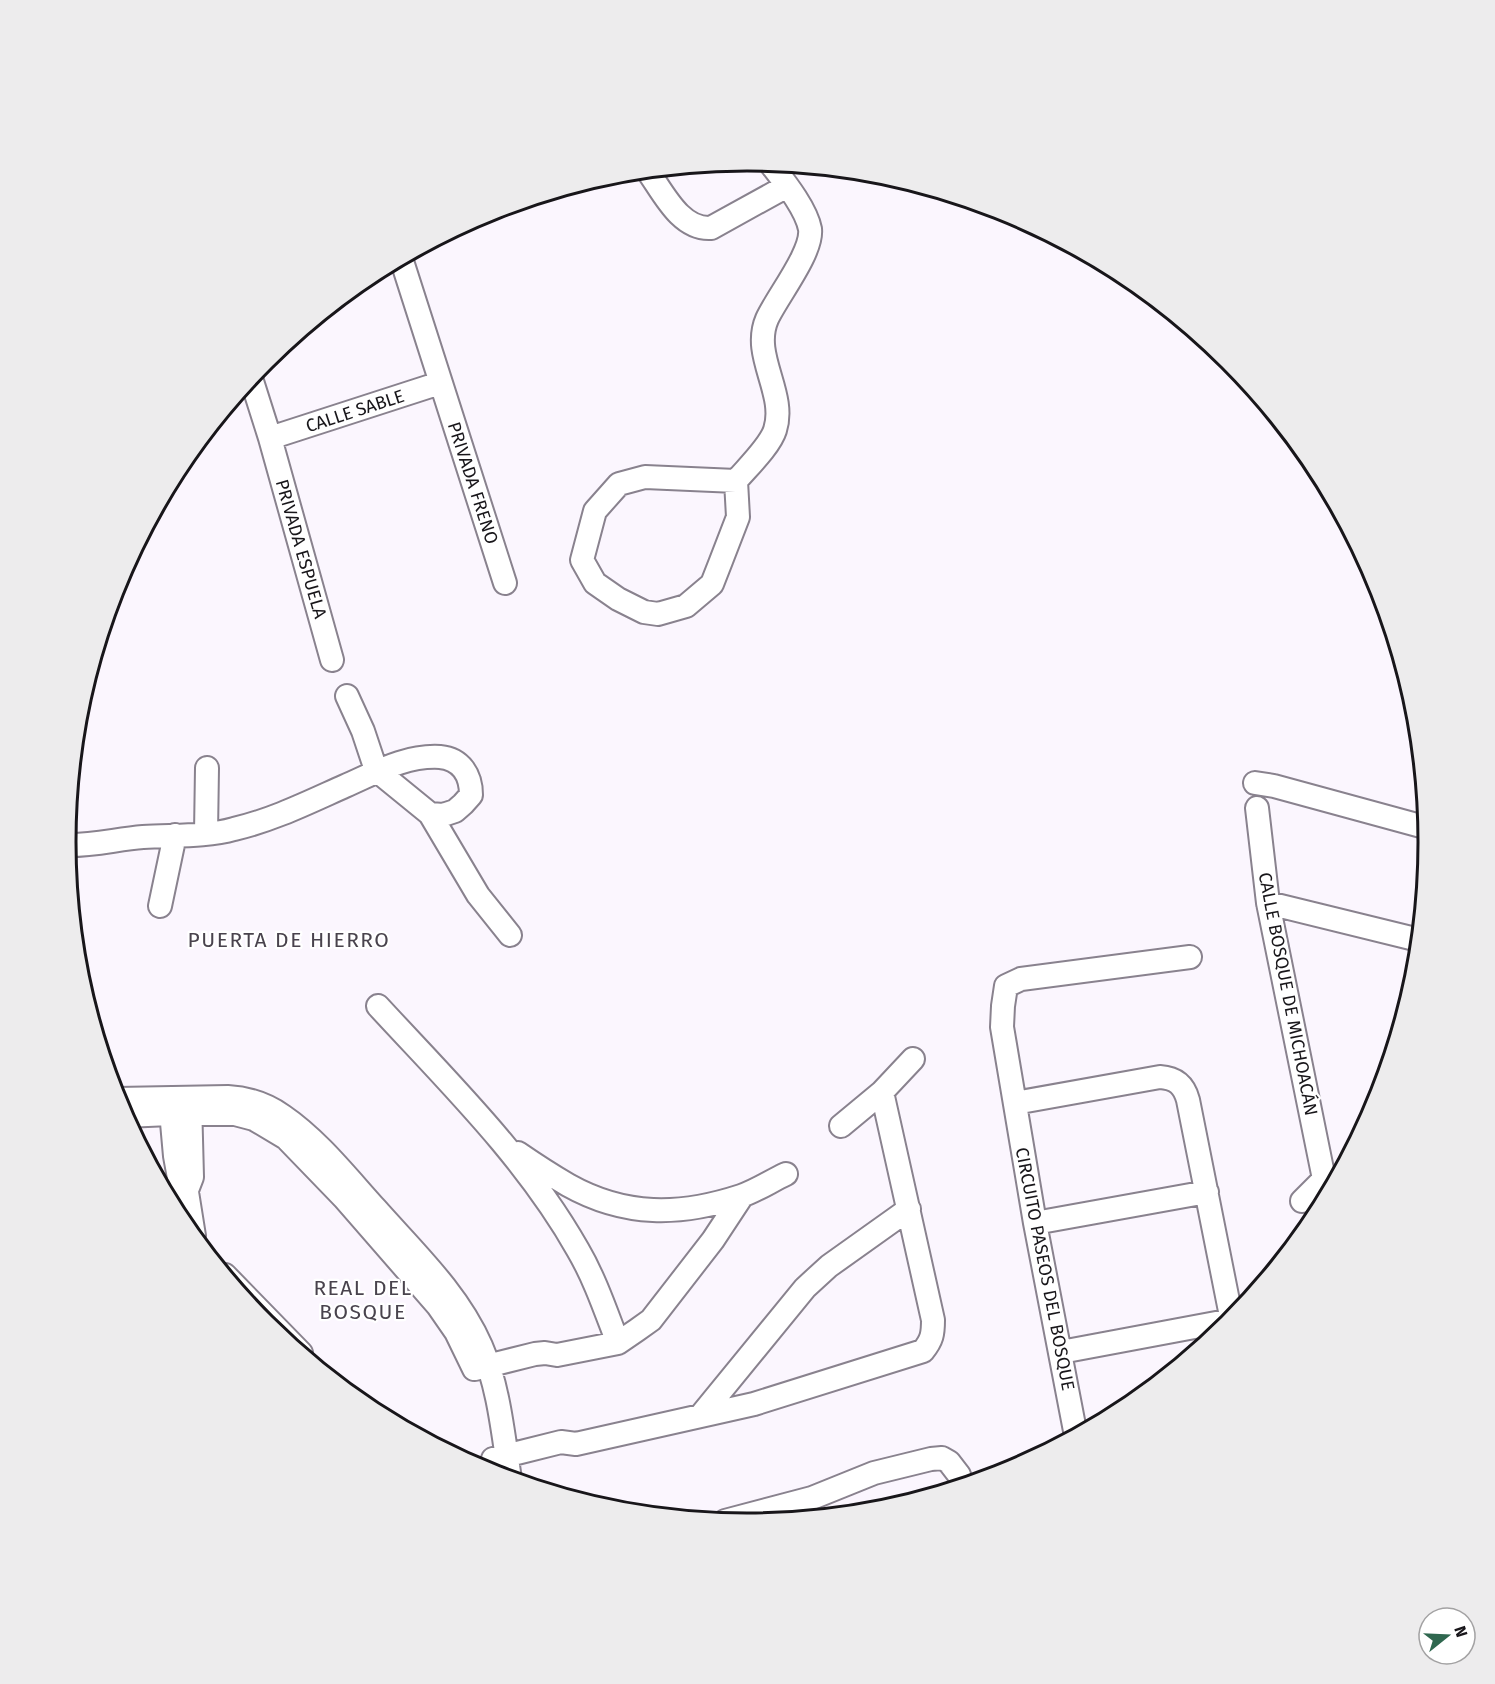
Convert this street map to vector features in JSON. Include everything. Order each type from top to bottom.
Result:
[{"type":"street","points":[[736,481],[645,477],[619,484],[595,511],[582,560],[588,574],[600,587],[618,599],[645,612],[658,614],[686,606],[711,584],[738,517],[736,481],[775,432],[778,418],[763,334],[767,319],[807,247],[810,231],[806,218],[776,172]]},
{"type":"street","points":[[653,178],[678,213],[694,227],[702,229],[711,228],[787,186]]},
{"type":"street","name":"PRIVADA FRENO","points":[[404,266],[505,583]]},
{"type":"street","name":"CALLE SABLE","points":[[270,438],[441,383]]},
{"type":"street","name":"PRIVADA ESPUELA","points":[[254,388],[333,660]]},
{"type":"street","points":[[347,696],[363,731],[376,770],[430,814],[478,895],[510,935]]},
{"type":"street","points":[[76,846],[86,846],[110,840],[233,830],[292,810],[376,770],[425,758],[449,759],[459,763],[470,780],[471,795],[455,811],[430,814]]},
{"type":"street","points":[[206,833],[207,768]]},
{"type":"street","points":[[1255,783],[1295,791],[1418,825]]},
{"type":"street","name":"CALLE BOSQUE DE MICHOACÁN","points":[[1257,808],[1268,903],[1329,1179]]},
{"type":"street","points":[[76,832],[85,832],[110,840]]},
{"type":"street","points":[[160,906],[175,835]]},
{"type":"street","points":[[1268,903],[1412,938]]},
{"type":"street","name":"CIRCUITO PASEOS DEL BOSQUE","points":[[1074,1428],[1035,1223],[1002,1027],[1006,986],[1021,980],[1190,957]]},
{"type":"street","points":[[378,1006],[508,1147],[579,1251],[600,1295],[618,1343]]},
{"type":"street","points":[[841,1126],[882,1092],[913,1059]]},
{"type":"street","points":[[1015,1103],[1160,1077],[1169,1078],[1180,1084],[1188,1100],[1230,1308]]},
{"type":"street","points":[[505,1467],[558,1456],[576,1444],[771,1399],[924,1351],[931,1342],[933,1320],[882,1092]]},
{"type":"street","points":[[131,1106],[180,1106],[228,1096],[245,1098],[282,1116],[310,1139],[341,1170],[442,1283],[472,1328],[484,1375],[501,1465]]},
{"type":"street","points":[[180,1106],[179,1178],[186,1192],[190,1215]]},
{"type":"street","points":[[508,1147],[569,1186],[631,1210],[676,1211],[742,1196],[786,1174]]},
{"type":"street","points":[[1302,1201],[1325,1184]]},
{"type":"street","points":[[1035,1223],[1207,1192]]},
{"type":"street","points":[[484,1375],[548,1363],[557,1355],[618,1343],[651,1320],[713,1240],[742,1196]]},
{"type":"street","points":[[702,1414],[813,1281],[829,1266],[909,1209]]},
{"type":"street","points":[[1061,1352],[1214,1323]]},
{"type":"street","points":[[756,1513],[812,1498],[874,1473],[931,1459],[942,1458],[949,1462],[960,1478]]},
{"type":"district","name":"PUERTA DE HIERRO","points":[[289,940]]},
{"type":"district","name":"REAL DEL BOSQUE","points":[[363,1300]]}]
